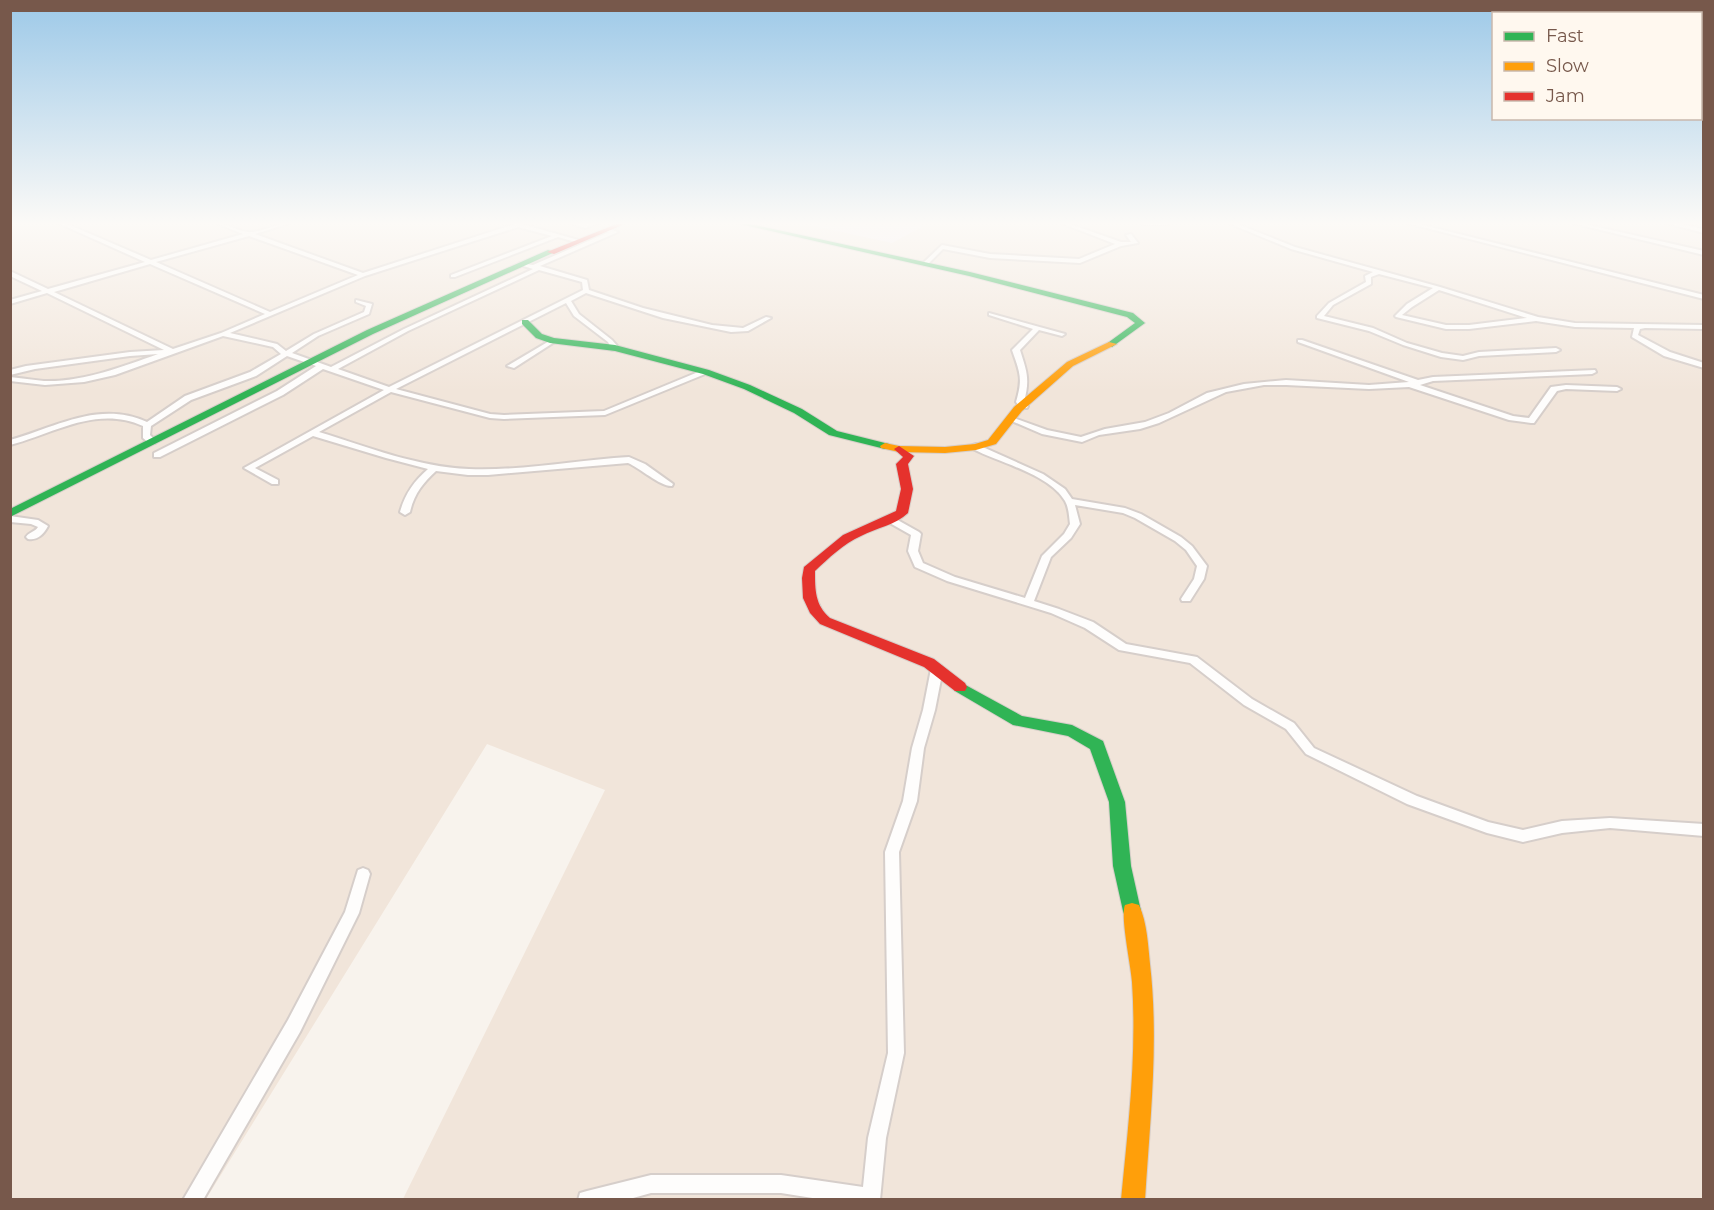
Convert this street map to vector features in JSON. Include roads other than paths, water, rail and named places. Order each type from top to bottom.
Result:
[{"type":"street","points":[[24,279],[174,351]]},
{"type":"street","points":[[10,302],[89,279]]},
{"type":"street","points":[[187,279],[268,314]]},
{"type":"street","points":[[10,379],[45,383],[84,380],[112,374],[223,334],[352,279]]},
{"type":"street","points":[[10,516],[152,441],[316,364],[370,332],[499,279]]},
{"type":"street","points":[[331,370],[505,279]]},
{"type":"street","points":[[583,279],[585,280],[586,291]]},
{"type":"street","points":[[899,449],[945,450],[976,447],[992,442],[1024,406],[1070,364],[1117,342],[1141,323],[1130,315],[987,279]]},
{"type":"street","points":[[1368,279],[1369,283],[1331,304],[1319,317],[1371,329],[1405,344],[1441,355],[1463,358],[1479,354],[1556,350]]},
{"type":"street","points":[[1406,279],[1537,319],[1575,325],[1704,327]]},
{"type":"street","points":[[1634,279],[1704,297]]},
{"type":"street","points":[[1438,288],[1401,310],[1398,316],[1446,327],[1469,327],[1537,319]]},
{"type":"street","points":[[275,482],[248,468],[391,390],[586,291],[682,320],[729,329],[742,330],[768,318]]},
{"type":"street","points":[[147,425],[188,398],[253,374],[316,335],[367,313],[370,305],[358,301]]},
{"type":"street","points":[[567,301],[576,315],[610,341],[615,348]]},
{"type":"street","points":[[991,314],[1062,334]]},
{"type":"street","points":[[525,322],[539,336],[552,341],[615,348],[706,372],[747,387],[798,411],[833,433],[908,453],[909,456],[902,464],[907,489],[907,498],[902,513],[891,520],[854,534],[835,546],[809,570],[807,589],[810,607],[825,621],[929,663],[967,693],[1018,721],[1072,731],[1097,745],[1117,802],[1122,866],[1141,949],[1144,1041],[1133,1200]]},
{"type":"street","points":[[1646,326],[1636,328],[1634,336],[1667,354],[1704,366]]},
{"type":"street","points":[[1024,406],[1020,402],[1025,384],[1024,373],[1016,350],[1038,328]]},
{"type":"street","points":[[223,334],[275,345],[284,353],[391,390],[490,416],[594,415],[620,407],[706,372]]},
{"type":"street","points":[[1300,340],[1512,418],[1531,421],[1554,389],[1566,387],[1617,389]]},
{"type":"street","points":[[511,366],[552,341]]},
{"type":"street","points":[[10,373],[42,365],[74,363],[107,356],[174,351]]},
{"type":"street","points":[[157,455],[280,393],[316,364]]},
{"type":"street","points":[[1011,419],[1045,432],[1082,440],[1091,433],[1147,424],[1211,395],[1262,383],[1299,383],[1376,389],[1416,384],[1433,379],[1592,372]]},
{"type":"street","points":[[10,442],[114,413],[134,416],[147,425]]},
{"type":"street","points":[[147,425],[146,436],[152,441]]},
{"type":"street","points":[[312,433],[434,468],[468,471],[525,470],[629,460],[669,484]]},
{"type":"street","points":[[976,447],[995,458],[1053,483],[1070,501],[1075,524],[1068,536],[1047,556],[1028,603]]},
{"type":"street","points":[[405,512],[408,498],[420,480],[434,468]]},
{"type":"street","points":[[1070,501],[1125,511],[1178,538],[1197,558],[1201,572],[1186,599]]},
{"type":"street","points":[[10,516],[19,521],[33,520],[43,526],[31,537]]},
{"type":"street","points":[[891,520],[916,534],[913,551],[919,565],[951,579],[1089,625],[1123,647],[1192,660],[1248,702],[1290,726],[1310,751],[1412,800],[1487,827],[1523,836],[1562,827],[1610,824],[1704,830]]},
{"type":"street","points":[[587,1200],[651,1184],[780,1184],[871,1198],[877,1138],[896,1053],[892,852],[910,801],[918,748],[929,710],[937,669]]},
{"type":"street","points":[[192,1200],[294,1026],[352,913],[363,874]]}]
